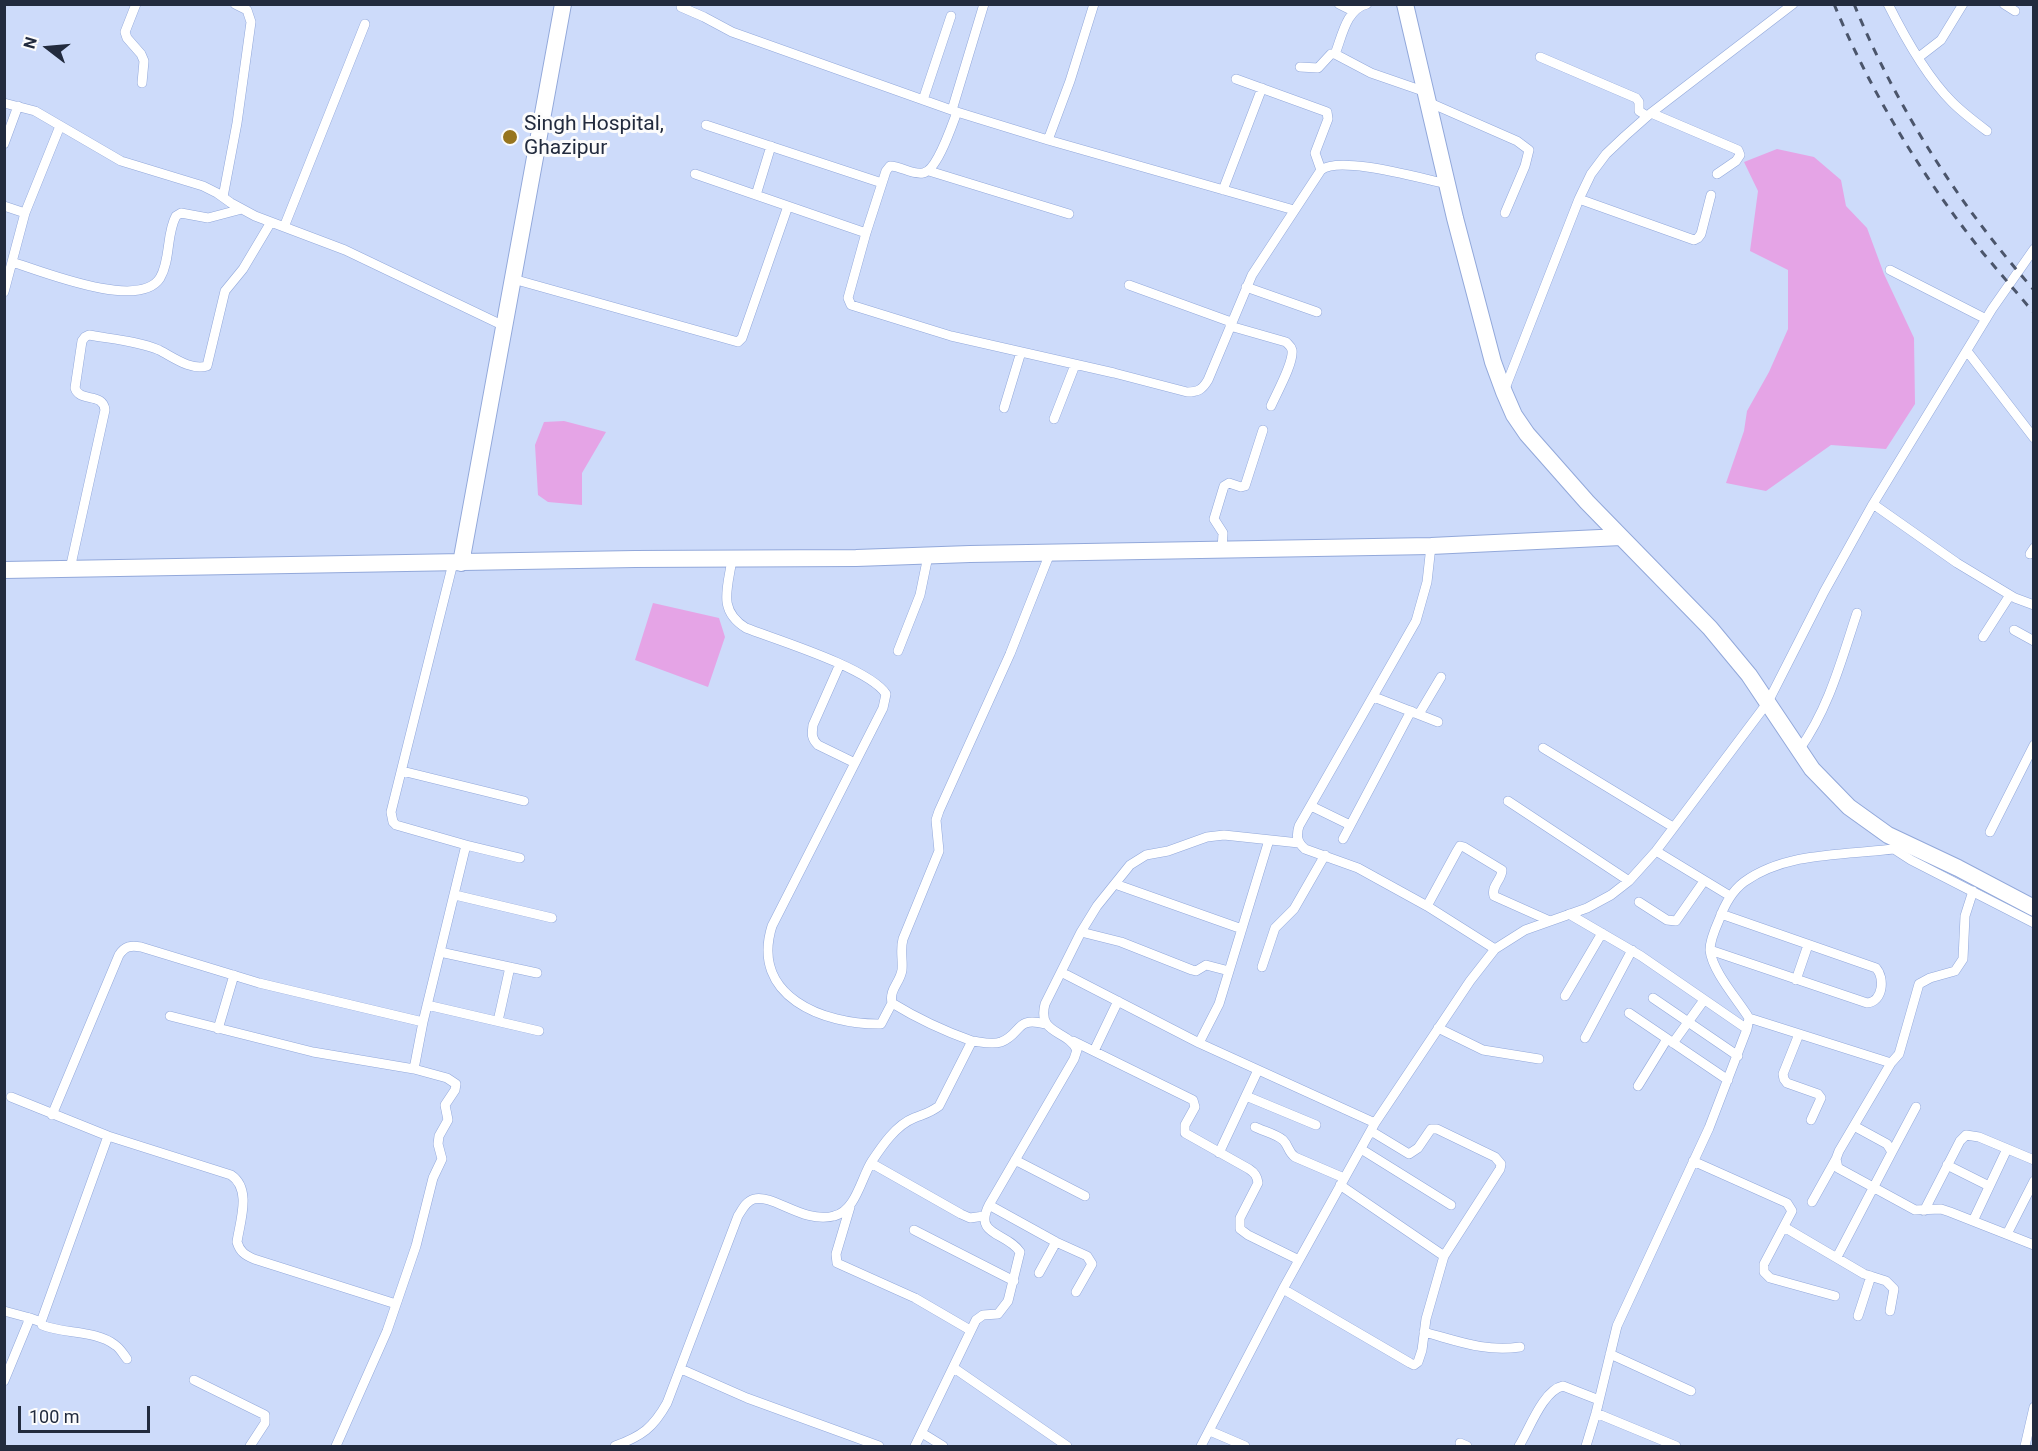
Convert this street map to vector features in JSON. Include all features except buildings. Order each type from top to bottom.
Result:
[{"type":"highway","points":[[457,563],[504,327],[563,4]]},
{"type":"highway","points":[[1405,4],[1493,362],[1514,415],[1527,434],[1559,473],[1710,628],[1768,702],[1812,769],[1849,807],[1869,824],[2034,908]]},
{"type":"highway","points":[[4,570],[856,558],[1431,546],[1621,537]]},
{"type":"street","points":[[136,4],[125,32],[144,61],[142,83]]},
{"type":"street","points":[[223,197],[237,123],[251,22],[247,10],[235,4]]},
{"type":"street","points":[[929,171],[935,163],[955,111],[984,4]]},
{"type":"street","points":[[1048,140],[1070,81],[1094,4]]},
{"type":"street","points":[[1339,4],[1353,10]]},
{"type":"street","points":[[1335,54],[1353,10],[1367,4]]},
{"type":"street","points":[[1504,392],[1579,199],[1591,174],[1606,154],[1649,115],[1793,4]]},
{"type":"street","points":[[1888,4],[1919,57],[1950,100],[1987,131]]},
{"type":"street","points":[[1919,57],[1941,40],[1963,4]]},
{"type":"street","points":[[2004,4],[2015,11]]},
{"type":"street","points":[[681,7],[732,33],[955,111],[1294,210]]},
{"type":"street","points":[[923,100],[951,16]]},
{"type":"street","points":[[284,227],[365,24]]},
{"type":"street","points":[[1300,67],[1318,68],[1331,54],[1335,54],[1517,141],[1529,150],[1525,166],[1505,213]]},
{"type":"street","points":[[1540,57],[1636,98],[1639,102],[1639,111],[1738,150],[1740,155],[1736,161],[1717,174]]},
{"type":"street","points":[[1236,79],[1327,112],[1328,119],[1315,153],[1321,170]]},
{"type":"street","points":[[1223,190],[1262,88]]},
{"type":"street","points":[[4,103],[35,111],[121,161],[203,186],[242,209],[345,250],[504,327]]},
{"type":"street","points":[[4,144],[18,106]]},
{"type":"street","points":[[706,125],[882,183]]},
{"type":"street","points":[[4,292],[25,213],[60,126]]},
{"type":"street","points":[[756,195],[771,146]]},
{"type":"street","points":[[1069,214],[929,171],[914,172],[890,166],[866,233],[848,298],[850,305],[951,336],[1186,392],[1195,392],[1202,389],[1208,380],[1252,275],[1321,170],[1331,165],[1354,165],[1448,184]]},
{"type":"street","points":[[695,174],[866,233]]},
{"type":"street","points":[[1579,199],[1694,240],[1701,234],[1711,195]]},
{"type":"street","points":[[4,206],[25,213]]},
{"type":"street","points":[[513,279],[738,342],[742,338],[758,295],[788,206]]},
{"type":"street","points":[[12,262],[78,283],[116,291],[141,290],[159,280],[176,216],[181,213],[203,218],[215,217],[242,209]]},
{"type":"street","points":[[70,569],[105,410],[101,401],[77,393],[75,381],[82,341],[89,335],[149,347],[179,361],[207,366],[225,291],[243,269],[271,222]]},
{"type":"street","points":[[1201,1446],[1283,1289],[1373,1127],[1480,966],[1495,949],[1525,930],[1611,895],[1629,881],[1656,851],[1768,702],[1824,592],[1873,504],[1986,319],[2034,249]]},
{"type":"street","points":[[1890,270],[1986,319]]},
{"type":"street","points":[[1129,285],[1231,324],[1286,342],[1292,350],[1290,363],[1271,405]]},
{"type":"street","points":[[1246,286],[1317,312]]},
{"type":"street","points":[[1967,351],[2034,438]]},
{"type":"street","points":[[1004,408],[1021,352]]},
{"type":"street","points":[[1054,419],[1075,365]]},
{"type":"street","points":[[1222,550],[1223,533],[1214,519],[1224,486],[1229,483],[1245,486],[1263,430]]},
{"type":"street","points":[[1873,504],[1931,546],[2021,602],[2034,605]]},
{"type":"street","points":[[1431,546],[1427,582],[1416,621],[1299,826],[1297,835],[1299,843],[1305,849],[1358,868],[1426,906],[1495,949]]},
{"type":"street","points":[[732,559],[727,602],[729,614],[737,622],[746,628],[840,664],[871,681],[886,694],[883,708],[780,907],[767,941],[766,952],[769,967],[781,989],[800,1004],[826,1016],[881,1024],[892,1003],[891,993],[902,971],[903,939],[939,851],[936,820],[939,811],[1014,645],[1050,553]]},
{"type":"street","points":[[898,651],[918,602],[928,556]]},
{"type":"street","points":[[457,563],[391,812],[393,822],[402,827],[520,858]]},
{"type":"street","points":[[1983,637],[2010,595]]},
{"type":"street","points":[[1799,750],[1829,698],[1857,613]]},
{"type":"street","points":[[2014,630],[2034,641]]},
{"type":"street","points":[[840,664],[813,725],[812,734],[813,740],[818,745],[855,762]]},
{"type":"street","points":[[1343,839],[1415,713],[1441,677]]},
{"type":"street","points":[[1374,697],[1438,722]]},
{"type":"street","points":[[1990,832],[2034,745]]},
{"type":"street","points":[[1543,748],[1673,827]]},
{"type":"street","points":[[402,771],[524,801]]},
{"type":"street","points":[[1508,801],[1629,881]]},
{"type":"street","points":[[1311,806],[1350,825]]},
{"type":"street","points":[[1046,1024],[1042,1014],[1045,1004],[1081,932],[1105,896],[1130,866],[1146,855],[1167,851],[1207,837],[1224,835],[1299,843]]},
{"type":"street","points":[[1199,1043],[1219,1004],[1269,840]]},
{"type":"street","points":[[414,1069],[423,1022],[466,845]]},
{"type":"street","points":[[1426,906],[1460,846],[1502,870],[1503,873],[1494,887],[1494,896],[1550,921]]},
{"type":"street","points":[[1891,1063],[1749,1017],[1716,968],[1710,950],[1713,933],[1721,914],[1730,896],[1743,883],[1780,865],[1801,860],[1912,846]]},
{"type":"street","points":[[1894,849],[2034,923]]},
{"type":"street","points":[[1656,851],[1730,896]]},
{"type":"street","points":[[1262,967],[1275,928],[1294,909],[1325,855]]},
{"type":"street","points":[[1639,902],[1667,920],[1676,921],[1704,880]]},
{"type":"street","points":[[1115,884],[1242,929]]},
{"type":"street","points":[[1812,1202],[1891,1063],[1899,1054],[1920,984],[1930,978],[1955,972],[1963,959],[1965,916],[1973,891]]},
{"type":"street","points":[[455,895],[552,918]]},
{"type":"street","points":[[1569,914],[1632,950],[1748,1029]]},
{"type":"street","points":[[1710,950],[1867,1003],[1872,1003],[1879,993],[1882,979],[1876,968],[1721,914]]},
{"type":"street","points":[[1081,932],[1130,945],[1192,970],[1206,965],[1229,971]]},
{"type":"street","points":[[1565,996],[1602,933]]},
{"type":"street","points":[[1797,980],[1808,945]]},
{"type":"street","points":[[52,1115],[84,1044],[116,962],[123,949],[128,946],[141,947],[234,975],[423,1022]]},
{"type":"street","points":[[1585,1038],[1632,950]]},
{"type":"street","points":[[440,952],[537,973]]},
{"type":"street","points":[[498,1021],[510,967]]},
{"type":"street","points":[[1061,972],[1199,1043],[1373,1127],[1409,1154],[1418,1149],[1431,1129],[1437,1129],[1494,1157],[1501,1164],[1444,1256],[1426,1319],[1420,1357],[1414,1365],[1283,1289]]},
{"type":"street","points":[[218,1029],[234,975]]},
{"type":"street","points":[[1653,998],[1738,1056]]},
{"type":"street","points":[[1638,1086],[1670,1041],[1704,1000]]},
{"type":"street","points":[[1094,1051],[1118,1001]]},
{"type":"street","points":[[892,1003],[936,1028],[972,1041],[995,1044],[1009,1038],[1026,1022],[1046,1024],[1073,1041],[1189,1097],[1195,1107],[1185,1125],[1185,1133],[1255,1173],[1257,1178],[1258,1183],[1240,1218],[1240,1228],[1248,1235],[1299,1260]]},
{"type":"street","points":[[427,1005],[539,1031]]},
{"type":"street","points":[[1629,1013],[1728,1080]]},
{"type":"street","points":[[170,1017],[314,1052],[414,1069],[447,1078],[456,1084],[455,1090],[446,1101],[445,1109],[448,1120],[438,1139],[442,1159],[433,1178],[416,1246],[376,1358],[336,1446]]},
{"type":"street","points":[[1586,1446],[1617,1326],[1728,1080],[1748,1029],[1749,1017]]},
{"type":"street","points":[[1438,1028],[1483,1050],[1539,1059]]},
{"type":"street","points":[[1799,1034],[1783,1074],[1787,1083],[1818,1094],[1821,1098],[1811,1120]]},
{"type":"street","points":[[970,1330],[908,1294],[837,1263],[836,1254],[852,1203],[881,1147],[906,1122],[931,1112],[939,1106],[972,1041]]},
{"type":"street","points":[[915,1446],[976,1320],[983,1315],[998,1314],[1008,1301],[1020,1252],[1010,1241],[989,1230],[985,1225],[984,1216],[1074,1059],[1077,1050],[1073,1041]]},
{"type":"street","points":[[1219,1153],[1258,1070]]},
{"type":"street","points":[[1246,1096],[1316,1125]]},
{"type":"street","points":[[10,1097],[108,1136],[231,1175],[243,1186],[237,1242],[239,1249],[245,1255],[396,1304]]},
{"type":"street","points":[[1837,1257],[1916,1107]]},
{"type":"street","points":[[1854,1126],[1887,1144],[1892,1152]]},
{"type":"street","points":[[1255,1127],[1280,1138],[1295,1157],[1342,1182],[1444,1256]]},
{"type":"street","points":[[1924,1211],[1960,1141],[1966,1135],[1979,1137],[2034,1160]]},
{"type":"street","points":[[41,1322],[108,1136]]},
{"type":"street","points":[[1361,1149],[1451,1206]]},
{"type":"street","points":[[1973,1221],[2007,1149]]},
{"type":"street","points":[[1836,1159],[1838,1168],[1905,1206],[1924,1211],[1941,1209],[2034,1245]]},
{"type":"street","points":[[1015,1160],[1085,1196]]},
{"type":"street","points":[[1693,1161],[1786,1203],[1792,1211],[1764,1264],[1766,1276],[1835,1296]]},
{"type":"street","points":[[871,1163],[961,1214],[976,1218],[984,1216]]},
{"type":"street","points":[[1947,1165],[1989,1186]]},
{"type":"street","points":[[2007,1234],[2034,1181]]},
{"type":"street","points":[[615,1446],[648,1430],[657,1420],[672,1393],[738,1216],[745,1205],[753,1199],[764,1200],[809,1217],[819,1218],[843,1213],[852,1203]]},
{"type":"street","points":[[989,1205],[1056,1242],[1087,1256],[1091,1260],[1090,1269],[1076,1292]]},
{"type":"street","points":[[1784,1227],[1870,1276],[1886,1281],[1894,1289],[1890,1311]]},
{"type":"street","points":[[914,1230],[1014,1281]]},
{"type":"street","points":[[1039,1274],[1056,1242]]},
{"type":"street","points":[[1858,1316],[1870,1276]]},
{"type":"street","points":[[4,1311],[41,1322],[48,1328],[83,1333],[112,1343],[127,1359]]},
{"type":"street","points":[[4,1381],[30,1318]]},
{"type":"street","points":[[1424,1332],[1497,1350],[1520,1347]]},
{"type":"street","points":[[1610,1354],[1691,1391]]},
{"type":"street","points":[[954,1368],[1054,1443],[1067,1446]]},
{"type":"street","points":[[681,1369],[747,1398],[879,1446]]},
{"type":"street","points":[[195,1380],[265,1415],[263,1428],[250,1446]]},
{"type":"street","points":[[1520,1446],[1545,1398],[1557,1387],[1563,1386],[1599,1400]]},
{"type":"street","points":[[2025,1446],[2034,1407]]},
{"type":"street","points":[[1596,1413],[1676,1446]]},
{"type":"street","points":[[1210,1431],[1245,1446]]},
{"type":"street","points":[[922,1433],[943,1446]]},
{"type":"shaded area","points":[[1777,149],[1814,157],[1841,180],[1846,206],[1867,228],[1884,274],[1914,338],[1915,404],[1886,449],[1831,445],[1766,491],[1726,483],[1744,431],[1747,411],[1769,372],[1788,329],[1788,270],[1750,251],[1758,191],[1744,162]]},
{"type":"shaded area","points":[[564,421],[606,432],[582,473],[582,505],[548,502],[538,495],[535,445],[544,422]]},
{"type":"shaded area","points":[[653,603],[719,618],[725,637],[708,687],[635,660]]},
{"type":"railway","points":[[1834,4],[1864,70],[1919,165],[1983,253],[2034,313]]},
{"type":"railway","points":[[1854,4],[1890,81],[1932,155],[1981,225],[2034,290]]},
{"type":"place","name":"Singh Hospital, Ghazipur","points":[[510,137]]}]
